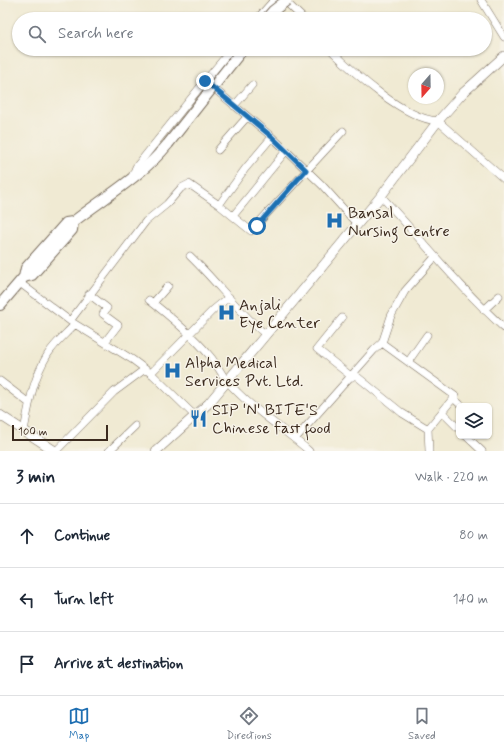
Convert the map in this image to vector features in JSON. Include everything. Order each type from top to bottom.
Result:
[{"type":"main road","points":[[273,12],[286,0]]},
{"type":"main road","points":[[0,305],[22,280],[32,275],[72,230],[73,222],[148,166],[168,144],[237,56]]},
{"type":"street","points":[[264,12],[274,0]]},
{"type":"street","points":[[286,0],[297,12]]},
{"type":"street","points":[[481,0],[488,12]]},
{"type":"street","points":[[492,18],[504,37]]},
{"type":"street","points":[[131,179],[136,167],[226,56]]},
{"type":"street","points":[[337,56],[386,97],[427,120],[438,121],[504,179]]},
{"type":"street","points":[[156,451],[209,403],[381,196],[438,121],[462,94],[504,56]]},
{"type":"street","points":[[205,81],[272,137],[306,170],[357,224]]},
{"type":"street","points":[[234,106],[252,85]]},
{"type":"street","points":[[218,150],[247,117]]},
{"type":"street","points":[[24,431],[29,403],[38,376],[48,354],[72,323],[89,294],[146,221],[167,204],[181,188],[189,184],[219,205],[251,231],[343,131]]},
{"type":"street","points":[[219,205],[244,169],[272,137]]},
{"type":"street","points":[[233,216],[286,151]]},
{"type":"street","points":[[381,196],[484,310],[504,328]]},
{"type":"street","points":[[190,256],[212,278],[244,316],[265,334]]},
{"type":"street","points":[[295,439],[382,343],[391,316],[405,291],[435,257]]},
{"type":"street","points":[[22,280],[72,323],[106,342],[148,371],[195,416]]},
{"type":"street","points":[[168,286],[151,302],[169,314],[190,334],[211,356],[227,381],[309,451]]},
{"type":"street","points":[[89,294],[107,308],[103,314],[118,325],[106,342]]},
{"type":"street","points":[[484,310],[498,296]]},
{"type":"street","points":[[0,415],[24,431],[43,448],[56,451],[114,392],[148,371],[229,297]]},
{"type":"street","points":[[342,318],[317,349],[402,413],[428,428]]},
{"type":"street","points":[[408,362],[428,335]]},
{"type":"street","points":[[382,343],[442,385],[455,396],[453,398],[459,403]]},
{"type":"street","points":[[0,381],[29,403]]},
{"type":"street","points":[[429,451],[428,428],[453,398]]},
{"type":"street","points":[[442,412],[456,426]]},
{"type":"street","points":[[109,451],[135,426]]},
{"type":"street","points":[[469,439],[482,451]]},
{"type":"place","name":"Bansal Nursing Centre","points":[[335,221]]},
{"type":"place","name":"Anjali Eye Center","points":[[226,313]]},
{"type":"place","name":"Alpha Medical Services Pvt. Ltd.","points":[[172,371]]},
{"type":"place","name":"SIP 'N' BITE'S Chinese fast food","points":[[199,418]]},
{"type":"route","points":[[205,81],[272,137],[306,170],[257,226]]}]
